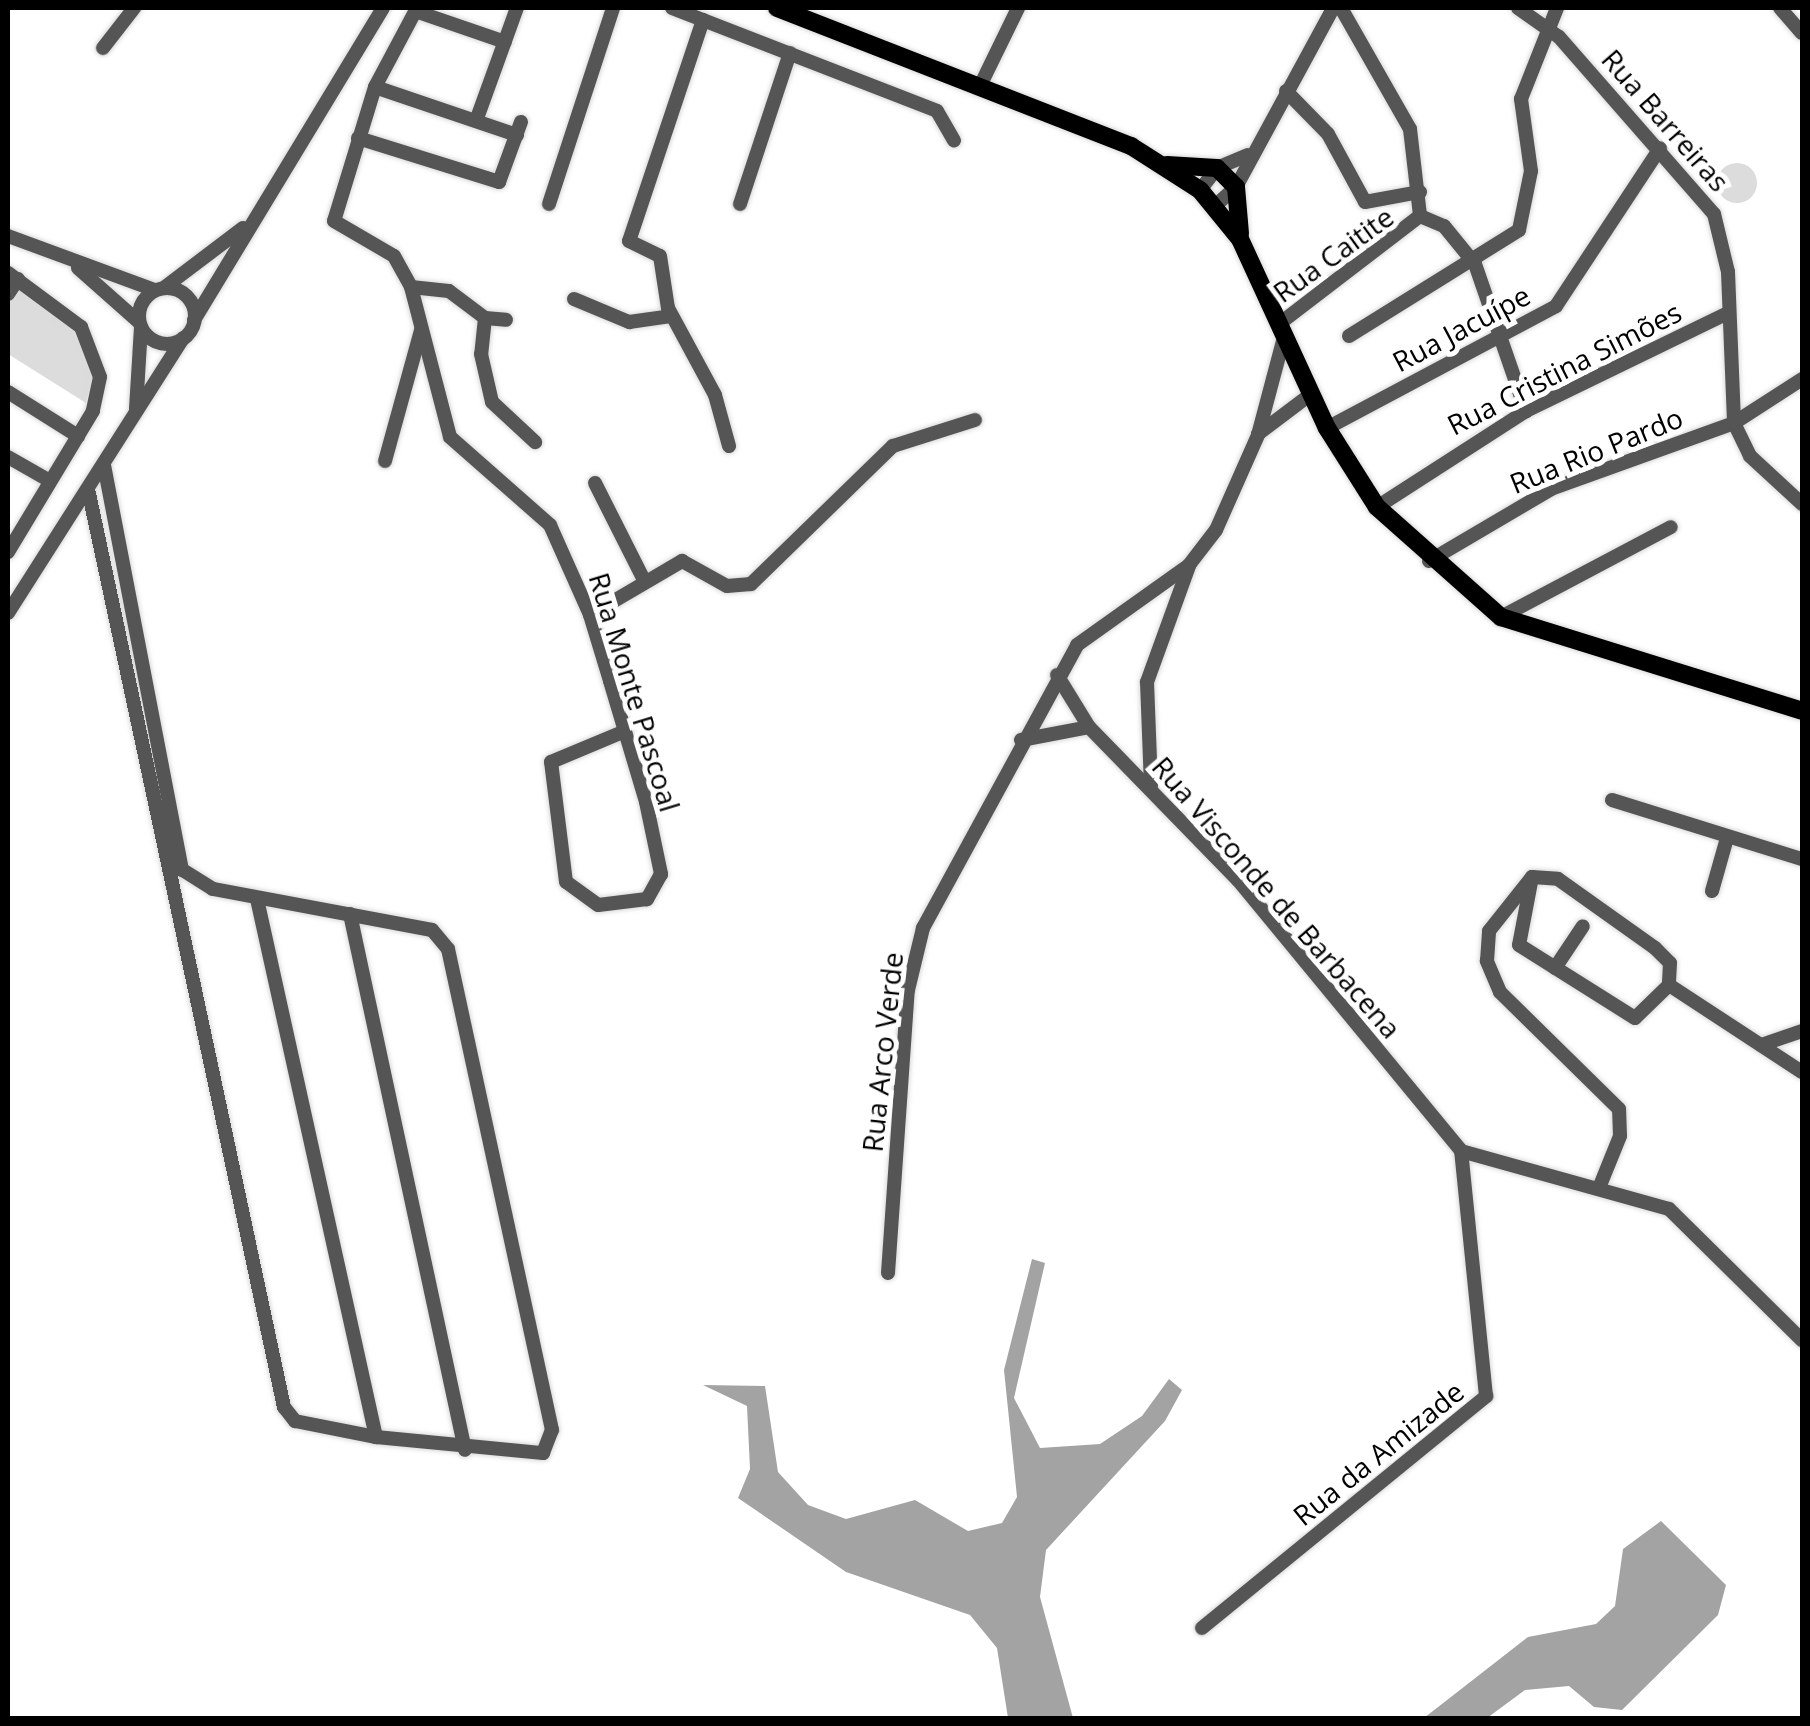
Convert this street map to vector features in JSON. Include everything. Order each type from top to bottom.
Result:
[{"type":"main road","points":[[777,8],[981,84],[1166,165],[1200,190],[1240,239],[1327,428],[1377,506],[1428,562],[1501,617],[1802,711]]},
{"type":"main road","points":[[1166,165],[1218,168],[1236,187],[1240,239]]},
{"type":"street","points":[[103,48],[134,8]]},
{"type":"street","points":[[8,613],[183,338],[383,8]]},
{"type":"street","points":[[476,121],[517,8]]},
{"type":"street","points":[[549,204],[613,8]]},
{"type":"street","points":[[981,84],[1018,8]]},
{"type":"street","points":[[1216,205],[1236,187],[1247,155],[1333,8]]},
{"type":"street","points":[[1341,8],[1410,130],[1420,216]]},
{"type":"street","name":"Rua Barreiras","points":[[1518,8],[1549,28],[1660,148],[1718,221],[1734,423],[1750,456],[1802,504]]},
{"type":"street","name":"Rua Jacuípe","points":[[1350,336],[1505,246],[1523,220],[1531,160],[1520,99],[1557,8]]},
{"type":"street","points":[[1780,8],[1802,33]]},
{"type":"street","points":[[416,9],[504,42]]},
{"type":"street","name":"Rua Monte Pascoal","points":[[416,9],[374,87],[335,224],[384,246],[411,287],[450,438],[550,526],[590,615],[624,731],[660,869],[647,898],[586,902],[563,871],[552,762],[624,731]]},
{"type":"street","points":[[679,9],[937,111],[954,140]]},
{"type":"street","points":[[703,20],[629,241],[660,256],[671,316],[715,396],[729,446]]},
{"type":"street","points":[[740,204],[790,54]]},
{"type":"street","points":[[358,138],[499,182],[519,129],[476,121],[374,87]]},
{"type":"street","name":"Rua Caitite","points":[[1286,91],[1326,132],[1364,202],[1420,192]]},
{"type":"street","name":"Rua Jacuípe","points":[[1327,428],[1505,337],[1570,292],[1660,148]]},
{"type":"street","points":[[1200,190],[1218,168],[1247,155]]},
{"type":"street","name":"Rua Caitite","points":[[1282,331],[1420,216],[1444,226],[1475,264],[1505,337],[1526,410]]},
{"type":"street","points":[[136,410],[140,324],[159,289],[254,217]]},
{"type":"street","points":[[9,238],[78,268],[187,296],[194,320]]},
{"type":"street","points":[[78,268],[160,343],[183,338]]},
{"type":"street","points":[[8,294],[12,276],[81,326],[97,359],[99,394],[50,482],[14,529],[8,552]]},
{"type":"street","points":[[411,287],[450,291],[485,318],[506,320]]},
{"type":"street","points":[[574,299],[629,322],[671,316]]},
{"type":"street","name":"Rua Cristina Simões","points":[[1377,506],[1526,410],[1728,313]]},
{"type":"street","points":[[485,318],[481,354],[492,402],[535,442]]},
{"type":"street","points":[[385,461],[421,329]]},
{"type":"street","points":[[1152,786],[1146,687],[1189,565],[1218,526],[1258,435],[1282,331]]},
{"type":"street","name":"Rua Rio Pardo","points":[[1428,562],[1551,489],[1734,423],[1802,379]]},
{"type":"street","points":[[8,392],[78,436]]},
{"type":"street","points":[[1258,435],[1311,394]]},
{"type":"street","points":[[590,615],[644,580],[692,561],[727,586],[751,584],[893,446],[975,420]]},
{"type":"street","points":[[8,457],[50,482]]},
{"type":"street","points":[[104,464],[177,860],[190,880]]},
{"type":"street","points":[[595,483],[644,580]]},
{"type":"street","points":[[88,490],[166,883],[284,1407],[296,1421],[376,1437],[465,1450],[542,1453],[552,1430],[448,948],[437,932],[257,898],[190,880],[166,883]]},
{"type":"street","points":[[64,526],[96,532]]},
{"type":"street","points":[[1501,617],[1671,528]]},
{"type":"street","name":"Rua Arco Verde","points":[[888,1274],[917,946],[1057,675],[1100,622],[1189,565]]},
{"type":"street","name":"Rua Visconde de Barbacena","points":[[1057,675],[1088,727],[1152,786],[1461,1152]]},
{"type":"street","points":[[1021,740],[1088,727]]},
{"type":"street","points":[[1612,800],[1802,859]]},
{"type":"street","points":[[1712,891],[1727,838]]},
{"type":"street","points":[[1532,877],[1489,932],[1488,961],[1500,992],[1618,1108],[1620,1136],[1598,1188]]},
{"type":"street","points":[[1532,877],[1558,880],[1670,962],[1668,985],[1635,1018],[1514,942],[1532,877]]},
{"type":"street","points":[[257,898],[376,1437]]},
{"type":"street","points":[[350,914],[465,1450]]},
{"type":"street","points":[[1555,968],[1583,926]]},
{"type":"street","points":[[1668,985],[1802,1072]]},
{"type":"street","points":[[1761,1045],[1802,1031]]},
{"type":"street","points":[[1461,1152],[1649,1200],[1685,1222],[1802,1340]]},
{"type":"street","name":"Rua da Amizade","points":[[1202,1628],[1486,1396],[1461,1152]]},
{"type":"shaded area","points":[[1737,163],[1751,169],[1757,183],[1751,197],[1737,203],[1723,197],[1717,183],[1723,169]]},
{"type":"shaded area","points":[[18,286],[78,327],[93,376],[86,403],[8,354],[8,304]]},
{"type":"shaded area","points":[[1032,1259],[1045,1263],[1014,1398],[1040,1448],[1100,1444],[1142,1416],[1169,1379],[1182,1390],[1165,1421],[1046,1550],[1040,1597],[1073,1718],[1008,1718],[997,1648],[970,1615],[846,1572],[738,1498],[750,1469],[747,1406],[703,1385],[765,1386],[778,1472],[808,1505],[846,1519],[915,1500],[968,1531],[1002,1523],[1017,1497],[1004,1370]]},
{"type":"shaded area","points":[[1661,1521],[1726,1585],[1718,1615],[1622,1710],[1594,1707],[1569,1686],[1525,1690],[1487,1718],[1424,1718],[1528,1637],[1596,1624],[1615,1606],[1623,1549]]}]
